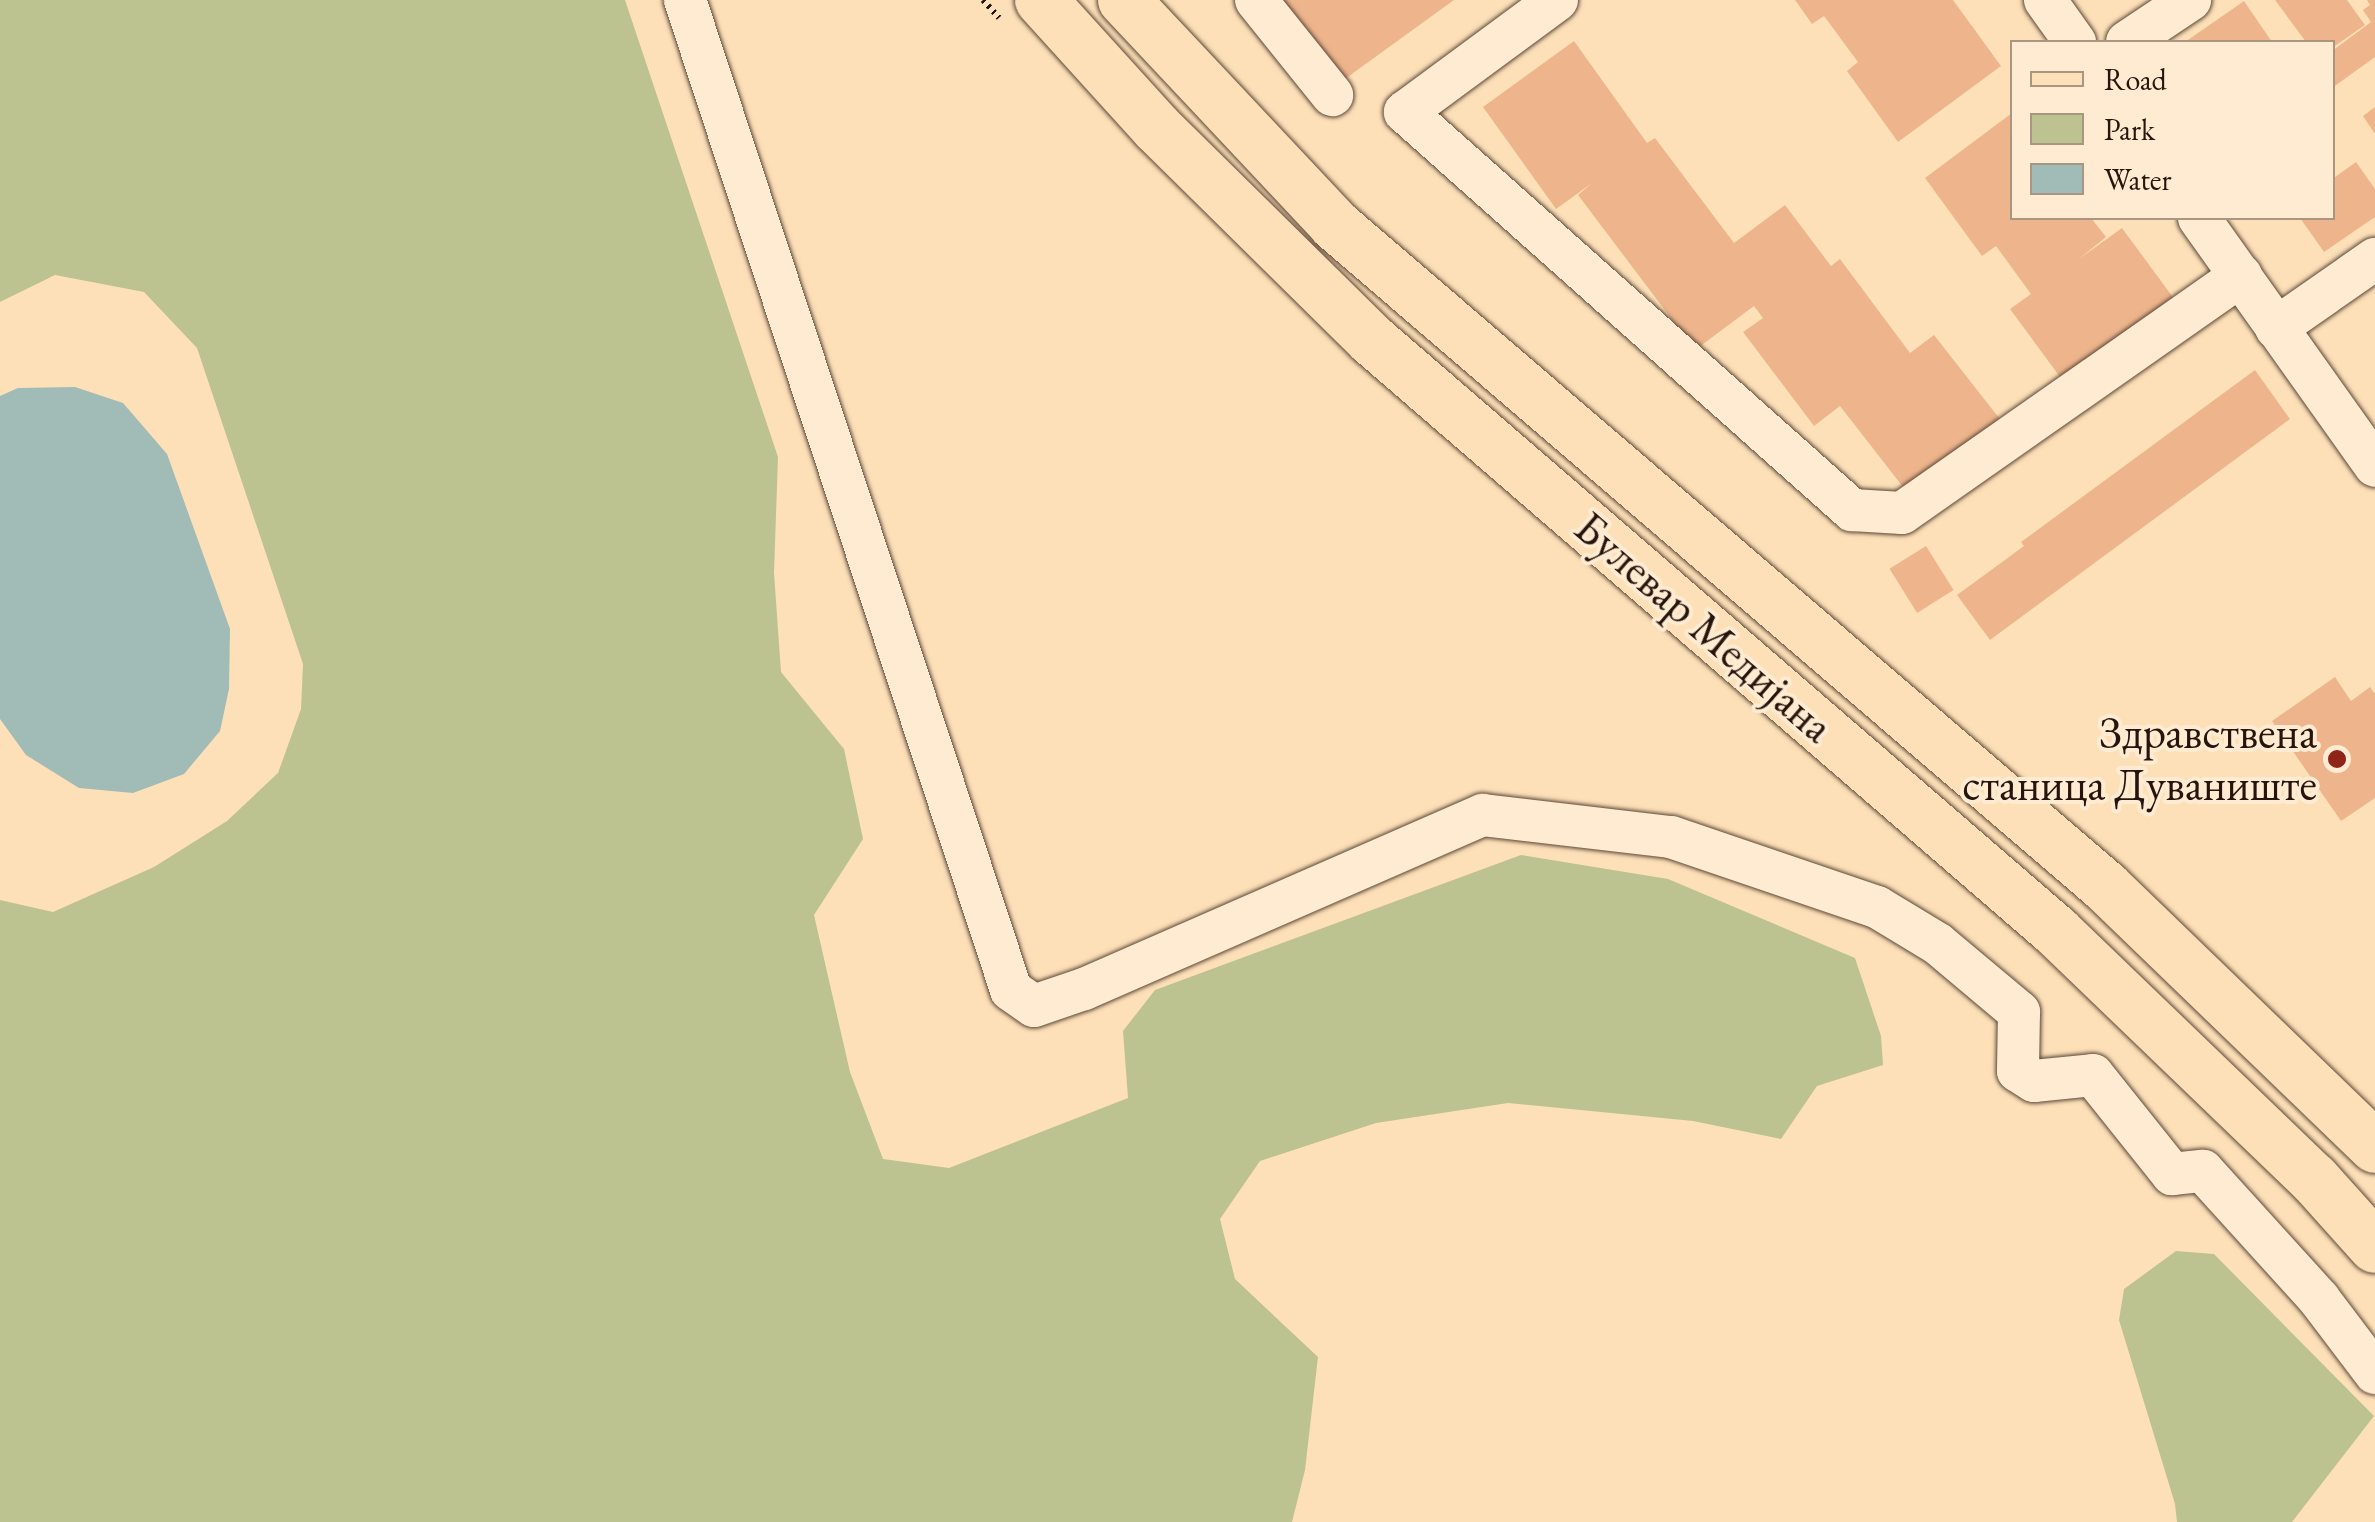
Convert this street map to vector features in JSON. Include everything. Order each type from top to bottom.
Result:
[{"type":"main road","name":"Булевар Медијана","points":[[1042,0],[1156,127],[1372,340],[2057,932],[2314,1179],[2375,1247]]},
{"type":"main road","name":"Булевар Медијана","points":[[1136,9],[1335,225],[2106,887],[2375,1147]]},
{"type":"street","points":[[685,0],[1011,990],[1034,1006],[1084,990],[1483,815],[1671,837],[1877,907],[1938,944],[2019,1012],[2018,1070],[2034,1081],[2093,1075],[2172,1174],[2203,1171],[2319,1299],[2375,1372]]},
{"type":"street","points":[[1256,0],[1332,95]]},
{"type":"street","points":[[1557,0],[1405,112],[1852,510],[1902,514],[2241,276]]},
{"type":"street","points":[[2045,0],[2074,40]]},
{"type":"street","points":[[2130,40],[2190,0]]},
{"type":"street","points":[[2200,220],[2375,466]]},
{"type":"street","points":[[2276,328],[2375,259]]},
{"type":"green space","points":[[0,0],[625,0],[778,457],[774,573],[781,672],[844,749],[863,839],[814,915],[850,1072],[883,1159],[949,1168],[1128,1098],[1123,1031],[1155,990],[1521,855],[1668,879],[1855,958],[1881,1036],[1883,1065],[1817,1086],[1781,1139],[1693,1121],[1508,1103],[1376,1123],[1260,1161],[1220,1219],[1235,1279],[1318,1357],[1305,1470],[1292,1522],[0,1522],[0,900],[53,912],[154,867],[227,821],[278,773],[301,709],[303,664],[197,348],[144,292],[55,275],[0,302]]},
{"type":"green space","points":[[2176,1251],[2214,1254],[2374,1416],[2292,1522],[2177,1522],[2175,1504],[2119,1320],[2124,1289]]},
{"type":"water","points":[[75,387],[123,403],[167,454],[230,629],[229,689],[220,731],[184,774],[133,793],[79,788],[26,755],[0,719],[0,396],[18,388]]},
{"type":"building","points":[[1277,0],[1454,0],[1338,84]]},
{"type":"building","points":[[1795,0],[1953,0],[2001,66],[1898,142],[1847,71],[1858,62],[1824,16],[1812,24]]},
{"type":"building","points":[[2275,0],[2347,0],[2365,25],[2335,46],[2335,40],[2305,40]]},
{"type":"building","points":[[2367,0],[2375,0],[2375,57],[2335,86],[2335,49],[2371,22],[2363,10],[2370,5]]},
{"type":"building","points":[[2244,1],[2271,40],[2188,40]]},
{"type":"building","points":[[1574,41],[1647,143],[1655,138],[1734,243],[1785,205],[1831,266],[1840,259],[1910,353],[1934,335],[2003,423],[1910,496],[1840,406],[1814,426],[1743,332],[1763,318],[1754,306],[1695,350],[1578,195],[1592,183],[1556,209],[1483,107]]},
{"type":"building","points":[[2375,107],[2375,134],[2363,116]]},
{"type":"building","points":[[2010,114],[2010,220],[2093,220],[2106,237],[2079,259],[2122,228],[2175,300],[2063,381],[2010,309],[2031,294],[1996,246],[1982,256],[1925,178]]},
{"type":"building","points":[[2356,162],[2375,189],[2375,217],[2324,252],[2301,220],[2335,220],[2335,177]]},
{"type":"building","points":[[2255,370],[2290,419],[1990,640],[1957,595],[2024,546],[2021,542]]},
{"type":"building","points":[[1926,546],[1954,590],[1917,613],[1890,569]]},
{"type":"building","name":"Здравствена станица Дуваниште","points":[[2335,677],[2351,701],[2370,687],[2375,694],[2375,798],[2341,821],[2272,721]]},
{"type":"place","name":"Здравствена станица Дуваниште","points":[[2337,759]]}]
